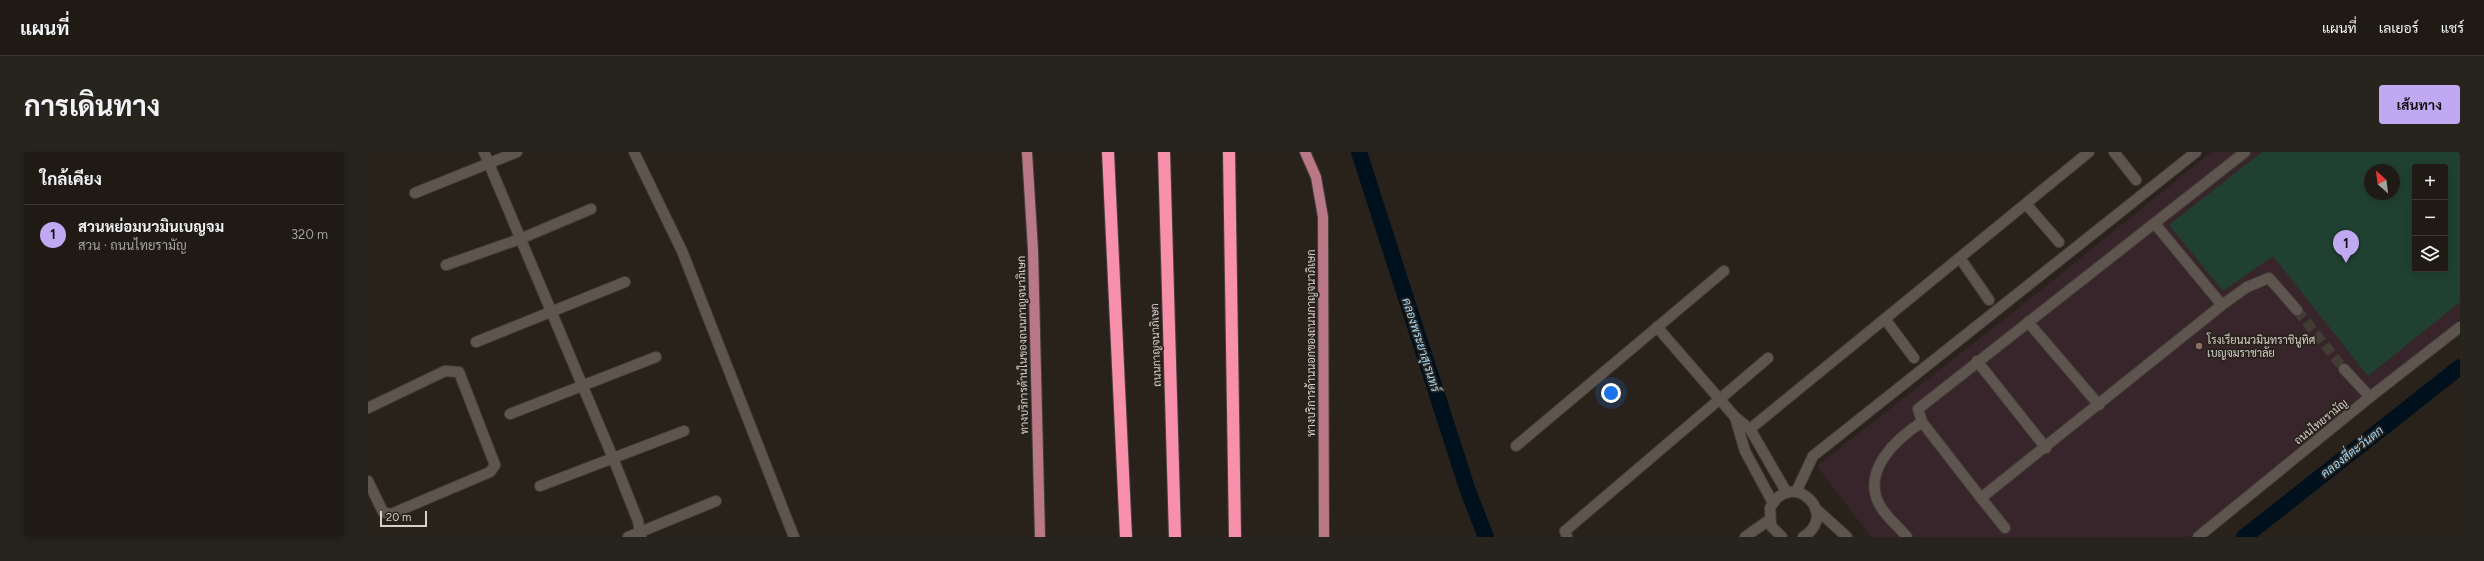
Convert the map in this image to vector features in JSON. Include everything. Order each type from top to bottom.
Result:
[{"type":"highway","points":[[1108,152],[1126,537]]},
{"type":"highway","name":"ถนนกาญจนาภิเษก","points":[[1164,152],[1175,537]]},
{"type":"highway","points":[[1229,152],[1235,537]]},
{"type":"main road","name":"ทางบริการด้านในของถนนกาญจนาภิเษก","points":[[1027,152],[1033,250],[1040,537]]},
{"type":"main road","name":"ทางบริการด้านนอกของถนนกาญจนาภิเษก","points":[[1305,152],[1316,177],[1323,217],[1324,537]]},
{"type":"street","points":[[484,152],[613,458],[641,534]]},
{"type":"street","points":[[415,193],[516,152]]},
{"type":"street","points":[[634,152],[682,252],[794,537]]},
{"type":"street","points":[[1750,429],[2090,152]]},
{"type":"street","points":[[2114,152],[2136,180]]},
{"type":"street","points":[[1773,503],[1791,492],[1813,456],[2196,152]]},
{"type":"street","points":[[2005,528],[1922,422],[1918,409],[1977,361],[2155,224],[2245,152]]},
{"type":"street","points":[[2026,204],[2059,242]]},
{"type":"street","points":[[446,265],[520,239],[591,209]]},
{"type":"street","points":[[2155,224],[2222,305]]},
{"type":"street","points":[[1960,258],[1989,300]]},
{"type":"street","points":[[1516,446],[1724,271]]},
{"type":"street","points":[[1981,498],[2046,448],[2222,305],[2247,287],[2269,278],[2297,310]]},
{"type":"street","points":[[476,342],[552,313],[625,282]]},
{"type":"street","points":[[1885,319],[1914,358]]},
{"type":"street","points":[[2028,322],[2099,405]]},
{"type":"street","points":[[1658,327],[1735,417],[1750,429],[1791,492],[1808,497],[1815,508],[1847,537]]},
{"type":"street","name":"ถนนไทยรามัญ","points":[[2198,537],[2370,397],[2460,327]]},
{"type":"street","points":[[510,414],[656,357]]},
{"type":"street","points":[[1567,537],[1565,530],[1768,358]]},
{"type":"street","points":[[1977,361],[2046,448]]},
{"type":"street","points":[[2344,369],[2370,397]]},
{"type":"street","points":[[368,408],[445,371],[459,372],[495,465],[490,472],[391,514],[383,512],[369,485]]},
{"type":"street","points":[[1735,417],[1745,451],[1773,503],[1769,520],[1775,532],[1782,537]]},
{"type":"street","points":[[1907,537],[1880,506],[1874,492],[1882,458],[1904,434],[1922,422]]},
{"type":"street","points":[[540,486],[684,431]]},
{"type":"street","points":[[628,537],[641,534],[716,501]]},
{"type":"street","points":[[1803,537],[1809,534],[1816,521],[1815,508]]},
{"type":"street","points":[[1745,537],[1769,520]]},
{"type":"shaded area","name":"โรงเรียนนวมินทราชินูทิศ เบญจมราชาลัย","points":[[2211,152],[2460,152],[2460,320],[2189,537],[1871,537],[1817,466],[2040,291]]},
{"type":"green space","points":[[2262,152],[2460,152],[2460,302],[2368,376],[2273,256],[2223,291],[2169,225]]},
{"type":"waterway","name":"คลองพระยาสุเรนทร์","points":[[1359,152],[1468,491],[1486,537]]},
{"type":"waterway","name":"คลองสี่ตะวันตก","points":[[2244,537],[2460,367]]},
{"type":"tunnel","points":[[2297,310],[2344,369]]},
{"type":"place","name":"สวนหย่อมนวมินเบญจม","points":[[2346,263]]},
{"type":"place","name":"โรงเรียนนวมินทราชินูทิศ เบญจมราชาลัย","points":[[2199,346]]}]
